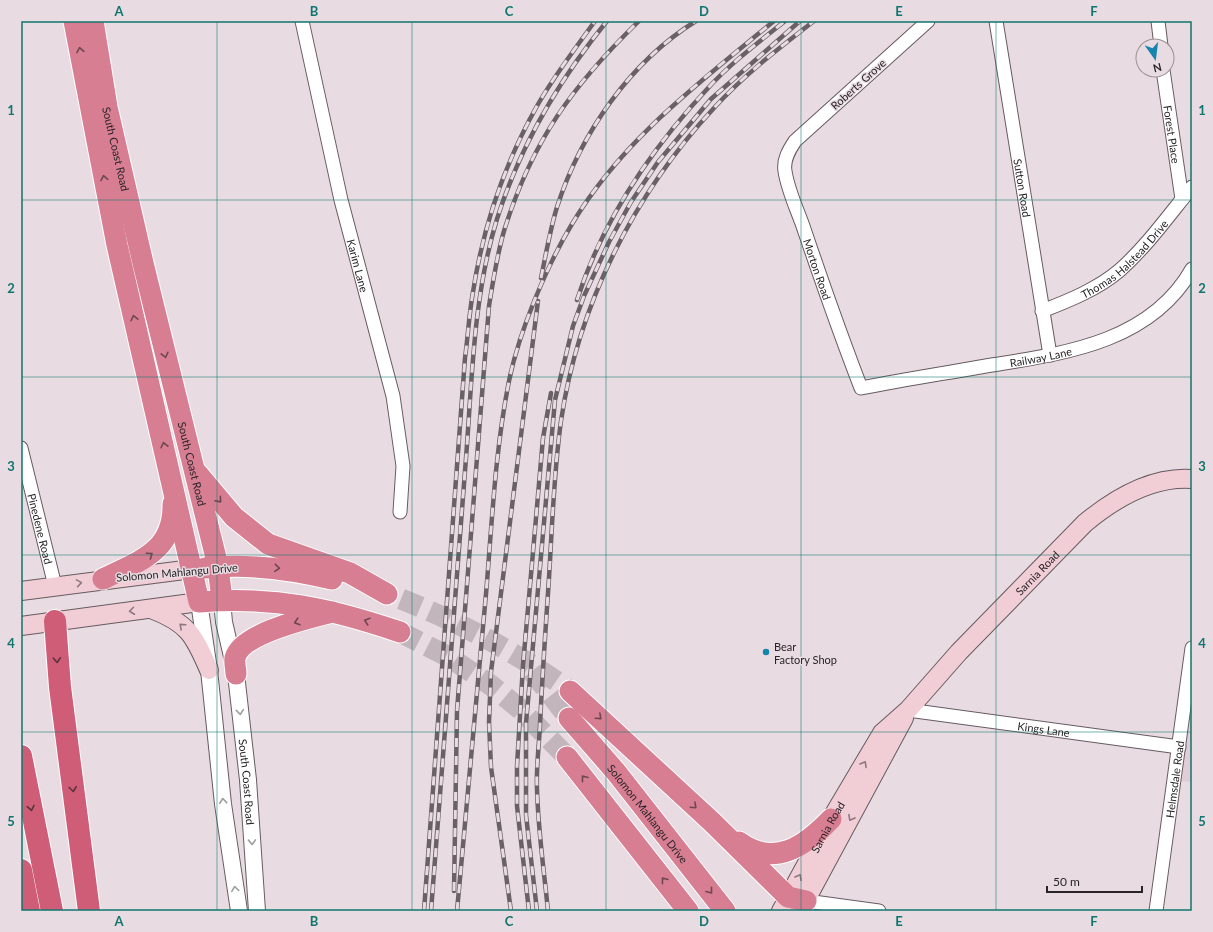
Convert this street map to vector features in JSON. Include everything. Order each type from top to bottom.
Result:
[{"type":"highway","name":"South Coast Road","points":[[82,21],[119,203],[117,245],[199,602]]},
{"type":"highway","name":"South Coast Road","points":[[119,203],[138,240],[218,566],[222,600]]},
{"type":"highway","points":[[117,245],[138,240]]},
{"type":"highway","name":"Solomon Mahlangu Drive","points":[[192,569],[218,566],[281,568],[313,574],[394,597],[350,573],[268,544],[234,517],[194,470]]},
{"type":"highway","points":[[103,579],[144,559],[158,549],[167,537],[171,526],[173,507],[172,483]]},
{"type":"highway","points":[[199,602],[242,599],[305,605],[334,611],[400,632]]},
{"type":"highway","points":[[236,674],[235,658],[245,645],[280,628],[334,611]]},
{"type":"highway","points":[[55,621],[60,687],[89,911]]},
{"type":"highway","points":[[570,691],[712,822],[794,905]]},
{"type":"highway","name":"Solomon Mahlangu Drive","points":[[569,718],[616,772],[725,911]]},
{"type":"highway","points":[[21,756],[52,911]]},
{"type":"highway","points":[[567,757],[688,911]]},
{"type":"highway","points":[[712,822],[744,846],[766,854],[787,851],[801,845],[813,837],[831,819]]},
{"type":"highway","points":[[21,870],[29,911]]},
{"type":"main road","name":"Sarnia Road","points":[[794,905],[831,819],[882,733],[908,710],[958,652],[1085,523],[1104,507],[1128,493],[1149,485],[1191,478]]},
{"type":"main road","name":"Solomon Mahlangu Drive","points":[[21,591],[103,579],[192,569]]},
{"type":"main road","points":[[21,626],[199,602]]},
{"type":"main road","points":[[152,609],[172,617],[190,633],[200,648],[210,670]]},
{"type":"main road","name":"Sarnia Road","points":[[794,905],[908,710]]},
{"type":"street","name":"Karim Lane","points":[[302,21],[341,200],[392,396],[403,466],[400,512]]},
{"type":"street","name":"Roberts Grove","points":[[790,148],[795,140],[928,21]]},
{"type":"street","name":"Sutton Road","points":[[996,21],[1050,355]]},
{"type":"street","points":[[1158,21],[1160,38]]},
{"type":"street","name":"Forest Place","points":[[1165,78],[1182,200]]},
{"type":"street","name":"Morton Road","points":[[790,148],[785,161],[785,171],[834,319],[861,388]]},
{"type":"street","name":"Thomas Halstead Drive","points":[[1042,311],[1082,293],[1120,270],[1143,247],[1192,187]]},
{"type":"street","name":"Railway Lane","points":[[861,388],[1050,355],[1087,346],[1126,331],[1155,313],[1187,290],[1192,269]]},
{"type":"street","name":"Pinedene Road","points":[[21,448],[55,586]]},
{"type":"street","name":"South Coast Road","points":[[222,600],[224,622],[236,674],[248,780],[257,911]]},
{"type":"street","name":"South Coast Road","points":[[199,602],[210,670],[223,804],[238,911]]},
{"type":"street","name":"Helmsdale Road","points":[[1156,911],[1192,648]]},
{"type":"street","name":"Kings Lane","points":[[908,710],[1179,747]]},
{"type":"street","points":[[232,867],[253,866]]},
{"type":"street","points":[[794,905],[879,911]]},
{"type":"shaded area","points":[[1192,699],[1192,782],[1179,781]]},
{"type":"tunnel","points":[[401,599],[445,618],[488,640],[530,664],[570,691]]},
{"type":"tunnel","points":[[400,632],[449,657],[492,686],[521,710],[567,757]]},
{"type":"tunnel","points":[[532,671],[569,718]]},
{"type":"railway","points":[[424,911],[465,358],[470,308],[477,268],[489,220],[497,196],[505,173],[525,128],[550,84],[595,21]]},
{"type":"railway","points":[[431,911],[474,344],[482,281],[497,219],[506,192],[529,140],[557,90],[589,43],[607,21]]},
{"type":"railway","points":[[454,891],[457,711],[489,306],[497,259],[504,231],[515,199],[527,169],[541,142],[574,92],[615,45],[639,21]]},
{"type":"railway","points":[[541,278],[557,207],[567,179],[594,126],[629,78],[672,38],[696,21]]},
{"type":"railway","points":[[457,911],[500,434],[509,381],[526,321],[534,300],[562,241],[592,194],[614,165],[664,114],[774,21]]},
{"type":"railway","points":[[577,300],[600,241],[631,186],[649,160],[709,87],[746,52],[785,21]]},
{"type":"railway","points":[[537,911],[526,815],[526,723],[555,400],[573,326],[584,296],[609,242],[631,202],[658,162],[711,99],[800,21]]},
{"type":"railway","points":[[548,911],[541,850],[537,765],[558,442],[569,378],[581,335],[596,294],[614,253],[635,214],[685,141],[725,96],[788,41],[814,21]]},
{"type":"railway","points":[[511,911],[491,767],[489,722],[491,672],[538,301]]},
{"type":"railway","points":[[529,911],[517,806],[517,766],[523,665],[543,438],[551,393]]},
{"type":"place","name":"Bear Factory Shop","points":[[766,652]]}]
